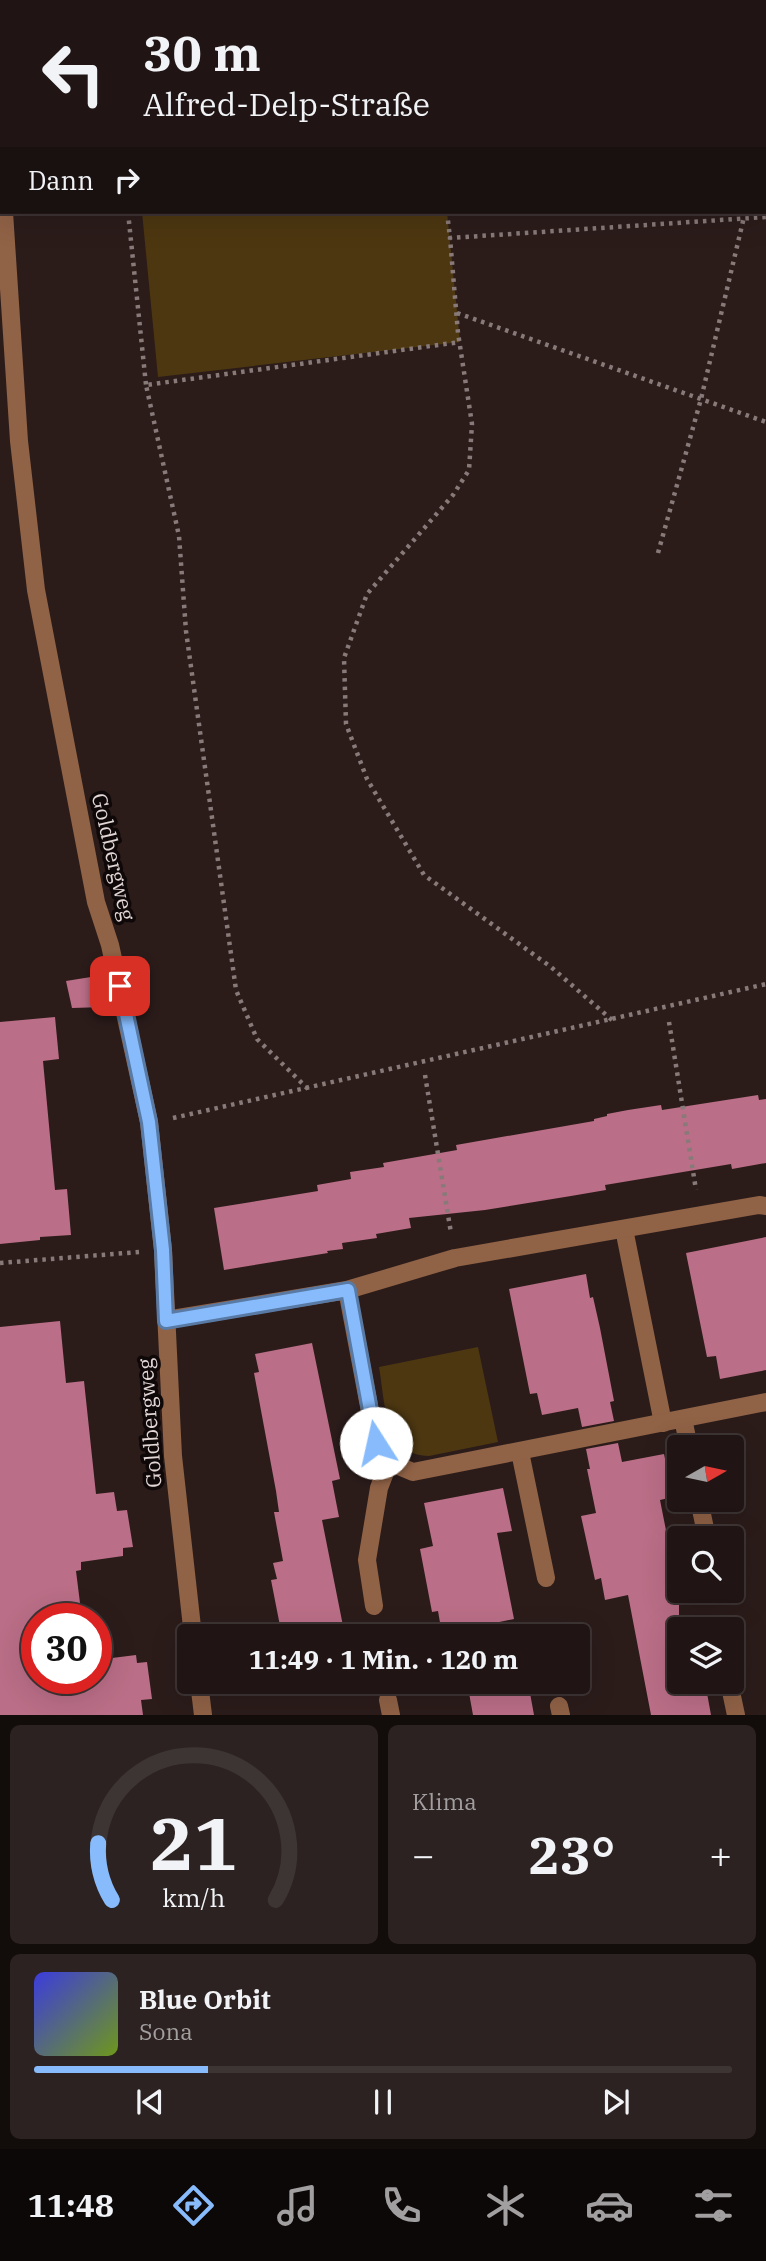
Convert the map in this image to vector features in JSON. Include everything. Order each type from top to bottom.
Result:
[{"type":"street","name":"Goldbergweg","points":[[4,214],[19,442],[36,590],[96,902],[120,986],[149,1122],[163,1250],[173,1456],[192,1624]]},
{"type":"street","points":[[166,1321],[348,1290],[455,1258],[759,1205],[766,1206]]},
{"type":"street","points":[[624,1229],[663,1423]]},
{"type":"street","points":[[348,1290],[376,1443],[388,1462],[413,1472],[766,1402]]},
{"type":"street","points":[[683,1419],[686,1435]]},
{"type":"street","points":[[520,1452],[546,1578]]},
{"type":"street","points":[[374,1606],[367,1560],[379,1488],[388,1462]]},
{"type":"street","points":[[200,1694],[203,1715]]},
{"type":"street","points":[[732,1694],[736,1715]]},
{"type":"path","points":[[128,214],[146,385],[179,536],[187,631],[236,990],[257,1039],[308,1089]]},
{"type":"path","points":[[447,214],[460,342],[472,424],[470,470],[453,495],[367,594],[344,658],[346,724],[368,779],[424,876],[551,967],[612,1020]]},
{"type":"path","points":[[658,553],[701,399],[744,217]]},
{"type":"path","points":[[450,238],[766,217]]},
{"type":"path","points":[[457,313],[766,422]]},
{"type":"path","points":[[146,385],[460,342]]},
{"type":"path","points":[[149,1122],[308,1089],[766,984]]},
{"type":"path","points":[[669,1021],[701,1215]]},
{"type":"path","points":[[425,1075],[455,1258]]},
{"type":"path","points":[[0,1264],[163,1250]]},
{"type":"shaded area","points":[[142,214],[447,214],[460,342],[158,377]]},
{"type":"shaded area","points":[[478,1347],[498,1442],[429,1456],[414,1454],[403,1447],[389,1424],[379,1367]]},
{"type":"building","points":[[97,976],[105,1007],[72,1008],[66,981]]},
{"type":"building","points":[[55,1017],[59,1059],[43,1061],[55,1190],[67,1189],[71,1235],[0,1244],[0,1022]]},
{"type":"building","points":[[758,1095],[759,1100],[766,1099],[766,1163],[732,1169],[731,1164],[605,1185],[606,1190],[571,1196],[485,1210],[409,1218],[411,1228],[376,1234],[377,1238],[342,1243],[343,1249],[224,1270],[214,1208],[318,1191],[317,1185],[351,1179],[350,1172],[384,1167],[383,1163],[457,1150],[456,1145],[594,1121],[607,1114],[628,1110],[661,1105],[662,1110]]},
{"type":"building","points":[[766,1237],[766,1370],[720,1379],[716,1356],[707,1357],[686,1253]]},
{"type":"building","points":[[586,1274],[614,1401],[610,1402],[614,1421],[582,1427],[578,1408],[542,1415],[537,1393],[530,1394],[509,1289]]},
{"type":"building","points":[[60,1321],[66,1383],[84,1381],[96,1494],[114,1492],[117,1511],[127,1510],[133,1547],[123,1548],[123,1556],[81,1562],[81,1570],[76,1571],[80,1603],[21,1603],[21,1694],[112,1694],[112,1658],[136,1655],[137,1663],[147,1662],[152,1699],[141,1700],[143,1715],[0,1715],[0,1327]]},
{"type":"building","points":[[312,1343],[340,1479],[332,1481],[339,1517],[322,1520],[343,1624],[280,1624],[271,1580],[277,1579],[273,1563],[283,1561],[274,1512],[279,1512],[254,1373],[259,1372],[255,1354]]},
{"type":"building","points":[[618,1443],[622,1462],[664,1454],[667,1498],[660,1500],[667,1535],[667,1603],[679,1603],[679,1617],[667,1617],[667,1694],[707,1694],[711,1715],[651,1715],[628,1595],[605,1600],[601,1578],[595,1580],[581,1516],[596,1513],[586,1449]]},
{"type":"building","points":[[503,1488],[512,1531],[497,1533],[514,1619],[490,1624],[440,1624],[438,1611],[432,1612],[420,1549],[433,1546],[424,1503]]},
{"type":"building","points":[[469,1694],[530,1694],[534,1715],[473,1715]]},
{"type":"route","points":[[120,986],[149,1122],[163,1250],[166,1321],[348,1290],[376,1443]]}]
